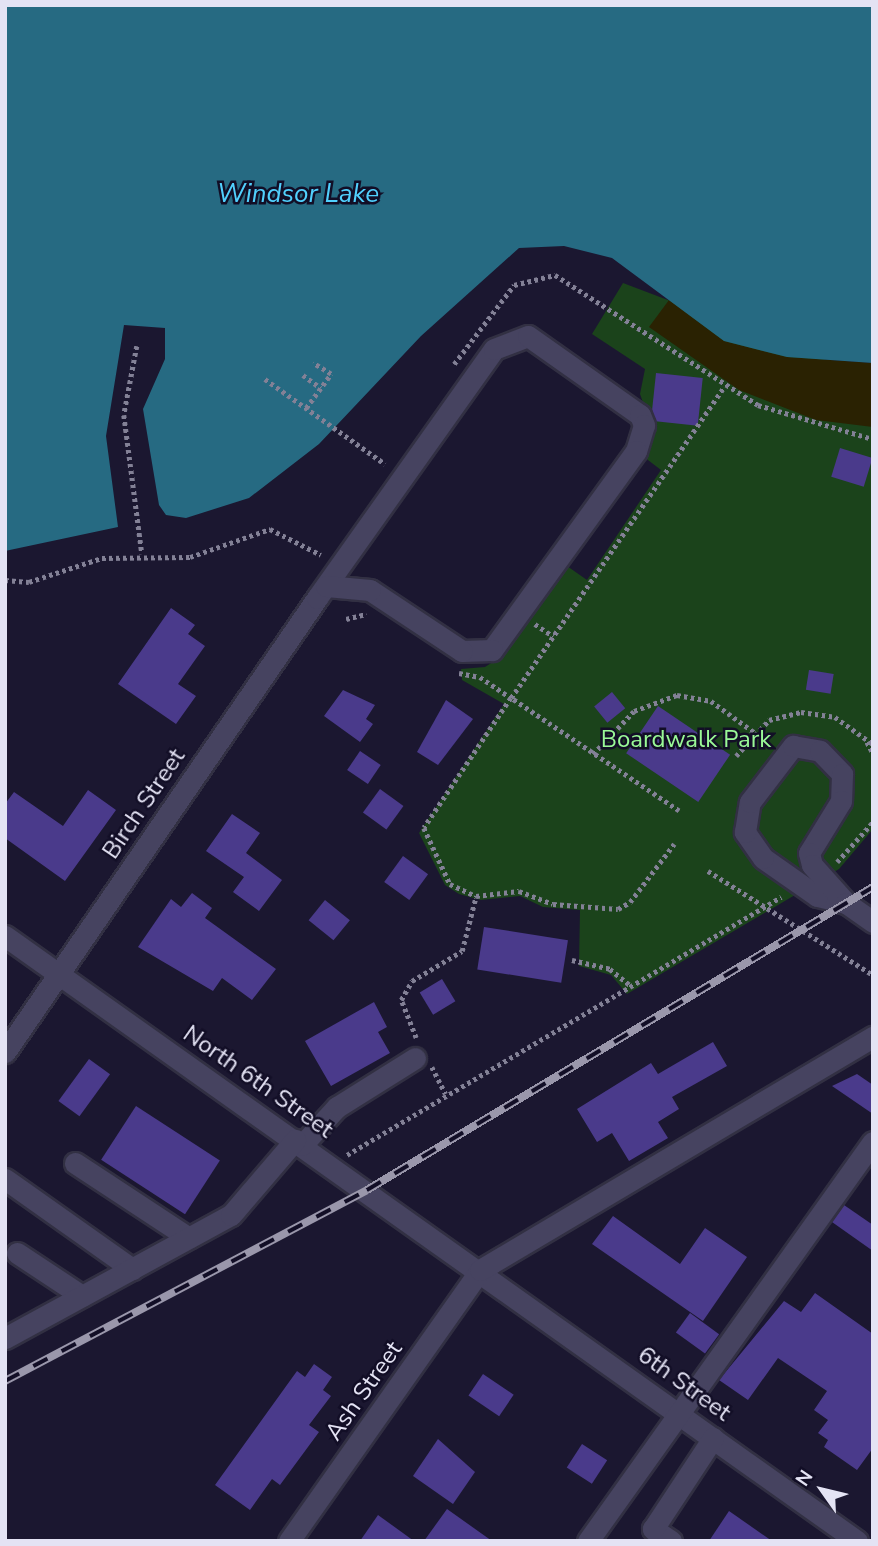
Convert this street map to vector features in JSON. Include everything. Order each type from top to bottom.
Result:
[{"type":"street","name":"Birch Street","points":[[5,1052],[326,586],[494,349],[518,335],[633,407],[644,425],[636,451],[492,650],[462,652],[370,590],[326,586]]},
{"type":"street","points":[[846,903],[817,897],[762,858],[745,832],[750,802],[793,746],[820,751],[842,774],[841,801],[809,853],[812,865],[846,903],[873,922]]},
{"type":"street","name":"North 6th Street","points":[[5,936],[480,1270]]},
{"type":"street","points":[[480,1270],[873,1037]]},
{"type":"street","points":[[7,1335],[231,1215],[298,1142],[337,1107],[421,1054]]},
{"type":"street","points":[[588,1541],[873,1142]]},
{"type":"street","points":[[75,1163],[189,1238]]},
{"type":"street","points":[[5,1179],[132,1269]]},
{"type":"street","points":[[17,1253],[82,1296]]},
{"type":"street","name":"6th Street","points":[[480,1270],[856,1541]]},
{"type":"street","name":"Ash Street","points":[[289,1541],[480,1270]]},
{"type":"street","points":[[671,1541],[653,1529],[713,1438]]},
{"type":"path","points":[[137,346],[124,415],[142,554]]},
{"type":"path","points":[[306,408],[331,374],[313,363]]},
{"type":"path","points":[[303,375],[321,388]]},
{"type":"path","points":[[265,379],[386,464]]},
{"type":"path","points":[[674,844],[630,902],[618,909],[553,904],[519,891],[476,896],[443,875],[424,828],[724,387]]},
{"type":"path","points":[[593,754],[634,711],[677,695],[711,701],[754,732]]},
{"type":"path","points":[[511,698],[679,811]]},
{"type":"path","points":[[866,741],[873,753]]},
{"type":"path","points":[[832,865],[851,853],[873,822]]},
{"type":"path","points":[[708,871],[873,975]]},
{"type":"path","points":[[331,1165],[790,891]]},
{"type":"path","points":[[446,1094],[421,1054],[401,1000],[412,982],[462,951],[476,896]]},
{"type":"path","points":[[572,960],[610,968],[632,987]]},
{"type":"green space","name":"Boardwalk Park","points":[[623,283],[834,363],[873,363],[873,829],[839,869],[627,994],[611,975],[579,966],[580,910],[543,907],[520,896],[481,900],[459,894],[445,885],[419,833],[504,704],[462,680],[461,669],[485,667],[505,654],[567,566],[587,580],[661,470],[644,457],[652,428],[640,394],[645,369],[592,334]]},
{"type":"sand","points":[[669,300],[724,341],[787,357],[873,363],[873,427],[816,420],[739,390],[649,327]]},
{"type":"water","name":"Windsor Lake","points":[[5,5],[873,5],[873,363],[787,357],[724,341],[612,258],[564,246],[519,248],[421,336],[319,444],[249,498],[186,518],[166,515],[159,505],[143,409],[165,359],[165,328],[124,325],[106,436],[118,527],[5,551]]},
{"type":"building","points":[[656,373],[703,378],[698,426],[651,421]]},
{"type":"building","points":[[840,448],[873,458],[864,487],[831,477]]},
{"type":"building","points":[[171,608],[195,625],[188,634],[205,646],[178,684],[196,696],[176,724],[118,684]]},
{"type":"building","points":[[809,670],[834,674],[831,694],[806,690]]},
{"type":"building","points":[[343,690],[375,705],[366,719],[373,724],[360,742],[324,716]]},
{"type":"building","points":[[612,692],[625,708],[607,723],[594,706]]},
{"type":"building","points":[[446,700],[473,719],[438,765],[417,752]]},
{"type":"building","points":[[658,706],[730,755],[698,802],[626,753]]},
{"type":"building","points":[[360,751],[381,765],[368,784],[347,770]]},
{"type":"building","points":[[380,789],[403,806],[386,830],[363,812]]},
{"type":"building","points":[[88,790],[116,810],[65,881],[5,838],[5,804],[14,792],[63,826]]},
{"type":"building","points":[[232,814],[260,833],[246,853],[282,880],[259,911],[233,892],[244,877],[206,851]]},
{"type":"building","points":[[403,856],[428,874],[409,900],[384,882]]},
{"type":"building","points":[[192,893],[212,908],[205,918],[276,969],[252,1000],[222,978],[213,991],[138,947],[171,899],[181,907]]},
{"type":"building","points":[[325,900],[350,920],[334,940],[309,920]]},
{"type":"building","points":[[484,927],[568,940],[561,983],[477,969]]},
{"type":"building","points":[[442,979],[455,1001],[433,1015],[420,992]]},
{"type":"building","points":[[374,1002],[387,1027],[378,1032],[390,1053],[331,1086],[305,1041]]},
{"type":"building","points":[[713,1042],[727,1066],[672,1097],[679,1109],[658,1122],[668,1138],[629,1161],[612,1133],[597,1142],[577,1109],[651,1063],[658,1074]]},
{"type":"building","points":[[89,1059],[110,1074],[79,1116],[58,1101]]},
{"type":"building","points":[[857,1074],[873,1085],[873,1114],[832,1086]]},
{"type":"building","points":[[136,1106],[220,1160],[185,1214],[101,1160]]},
{"type":"building","points":[[844,1205],[873,1225],[873,1251],[832,1222]]},
{"type":"building","points":[[613,1216],[680,1264],[705,1228],[747,1257],[703,1321],[592,1244]]},
{"type":"building","points":[[815,1293],[873,1334],[873,1448],[857,1470],[824,1447],[828,1440],[818,1433],[828,1420],[814,1410],[827,1391],[778,1358],[748,1400],[719,1380],[784,1301],[801,1312]]},
{"type":"building","points":[[690,1313],[719,1334],[705,1354],[676,1332]]},
{"type":"building","points":[[314,1364],[332,1377],[323,1390],[331,1396],[309,1425],[319,1432],[280,1485],[272,1479],[250,1510],[215,1485],[297,1371],[305,1377]]},
{"type":"building","points":[[483,1374],[514,1395],[499,1416],[468,1396]]},
{"type":"building","points":[[438,1439],[475,1472],[453,1504],[413,1476]]},
{"type":"building","points":[[582,1444],[607,1460],[592,1484],[567,1467]]},
{"type":"building","points":[[447,1509],[492,1541],[424,1541]]},
{"type":"building","points":[[729,1511],[772,1541],[709,1541]]},
{"type":"building","points":[[378,1515],[414,1541],[360,1541]]},
{"type":"railway","points":[[5,1381],[367,1190],[873,887]]}]
